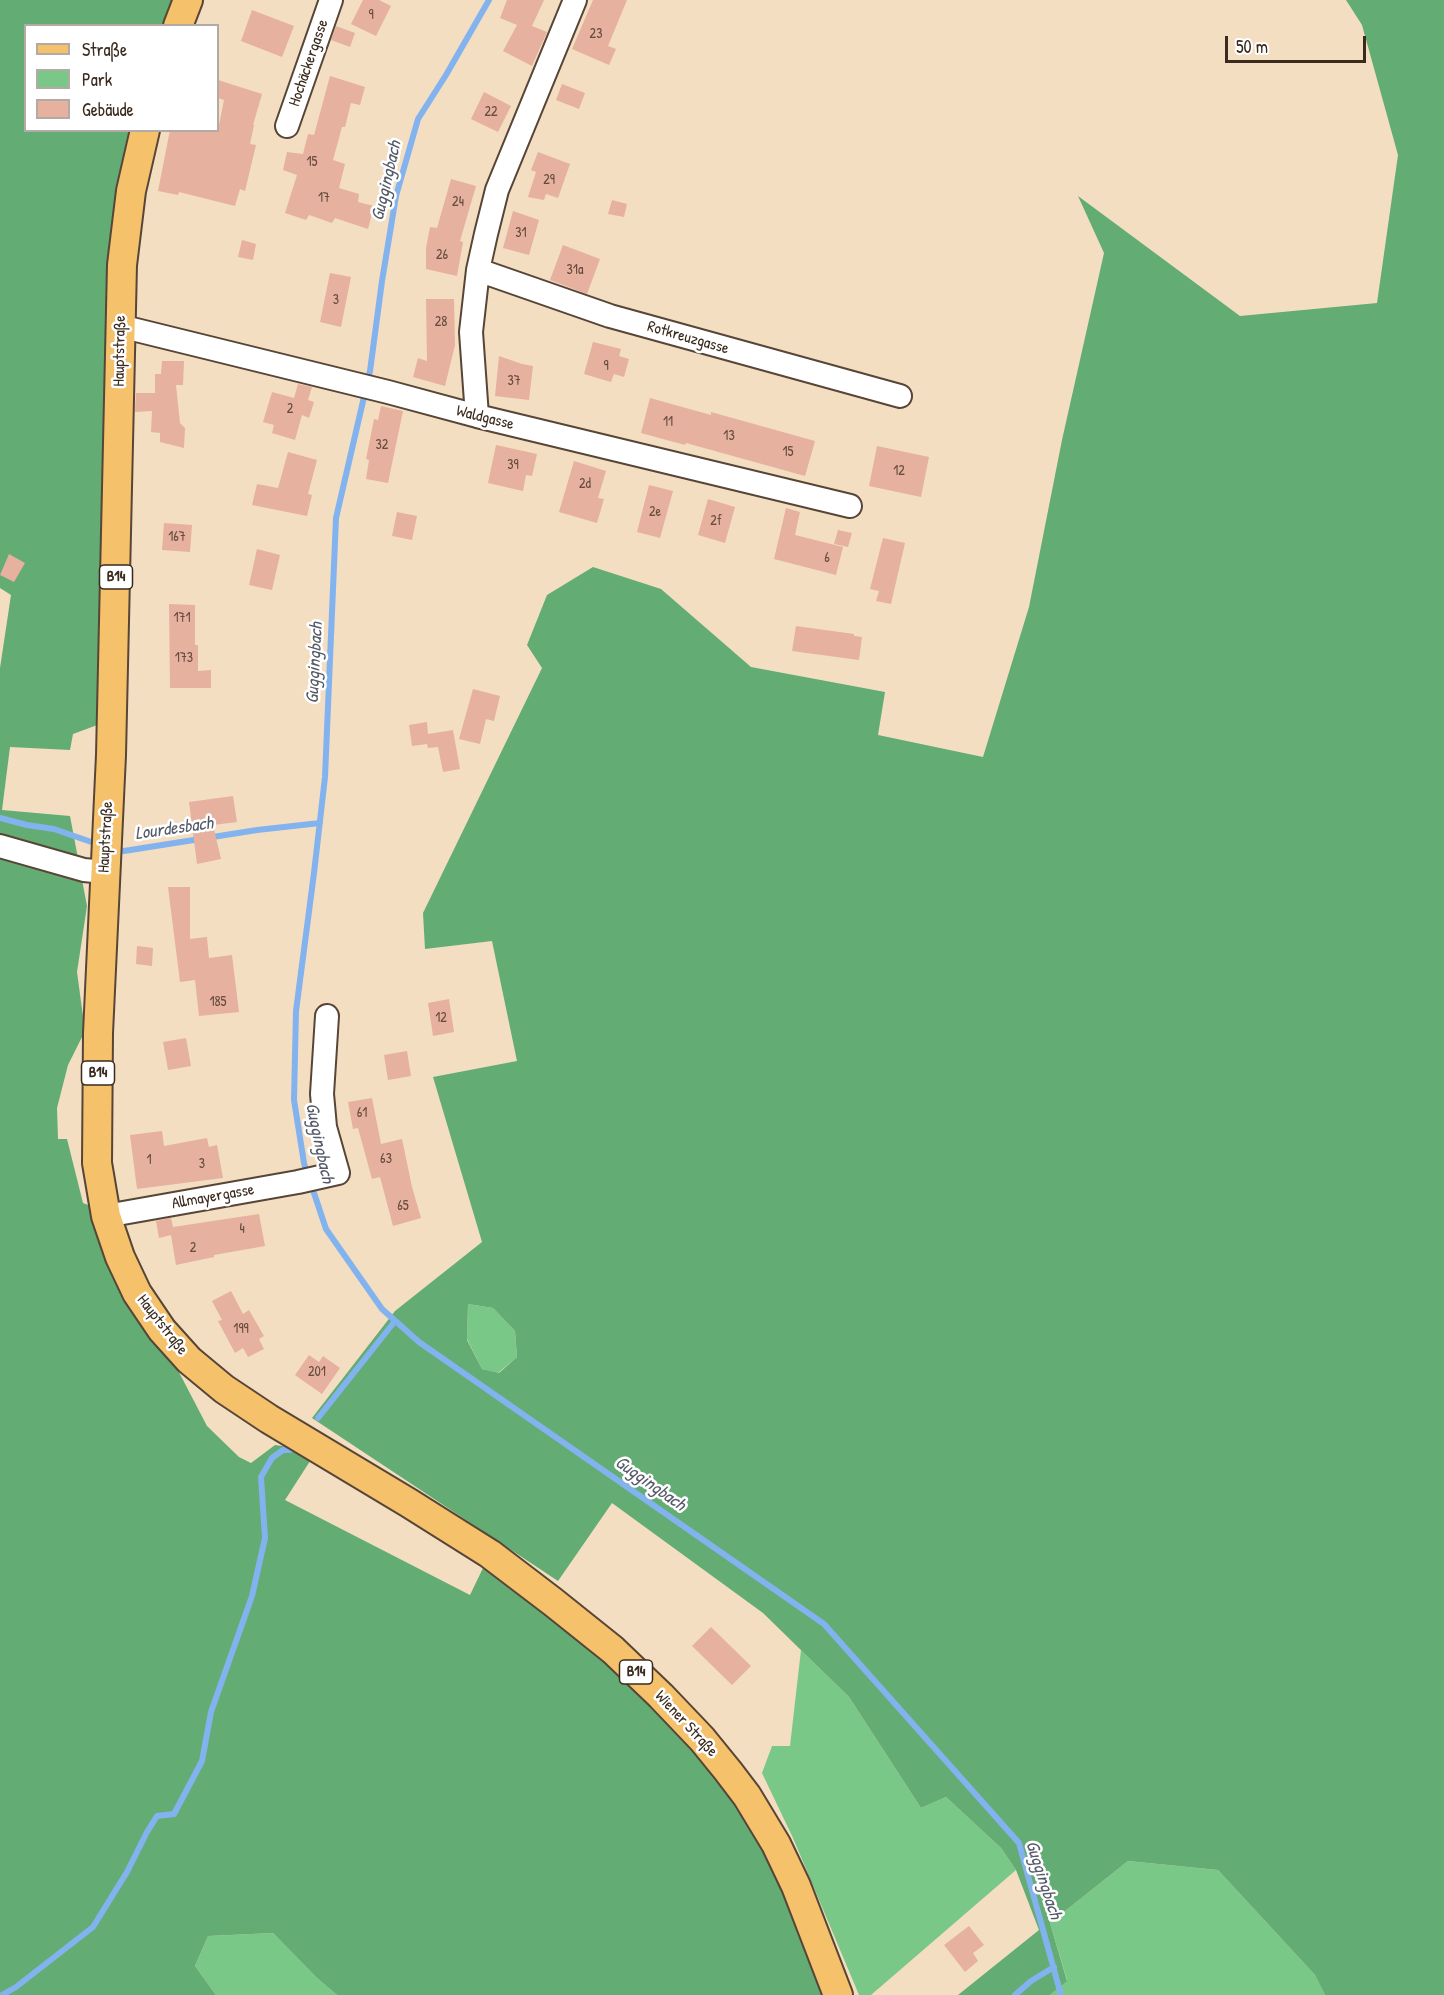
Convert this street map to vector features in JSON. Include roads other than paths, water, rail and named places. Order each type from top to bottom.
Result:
[{"type":"main road","points":[[179,24],[188,0]]},
{"type":"main road","name":"Hauptstraße","points":[[145,132],[131,191],[122,265],[111,755],[104,865],[98,1033],[97,1163],[106,1216],[120,1257],[136,1293],[162,1330],[189,1360],[224,1389],[322,1450]]},
{"type":"main road","name":"Wiener Straße","points":[[322,1450],[490,1554],[613,1650],[702,1739],[747,1796],[776,1844],[796,1886],[838,1995]]},
{"type":"street","name":"Hochäckergasse","points":[[287,126],[331,0]]},
{"type":"street","points":[[477,416],[471,332],[478,270],[497,190],[575,0]]},
{"type":"street","name":"Rotkreuzgasse","points":[[478,270],[610,316],[900,396]]},
{"type":"street","name":"Waldgasse","points":[[120,326],[477,416],[850,506]]},
{"type":"street","points":[[0,846],[84,870],[104,865]]},
{"type":"street","name":"Allmayergasse","points":[[106,1216],[338,1173],[325,1127],[322,1094],[327,1016]]},
{"type":"waterway","name":"Guggingbach","points":[[307,1174],[294,1100],[296,1011],[325,777],[336,518],[370,371],[396,196],[418,119],[489,0]]},
{"type":"waterway","name":"Lourdesbach","points":[[0,818],[54,829],[100,845]]},
{"type":"waterway","name":"Lourdesbach","points":[[113,849],[124,851],[257,830],[320,823]]},
{"type":"waterway","name":"Guggingbach","points":[[311,1184],[326,1229],[382,1309],[419,1342],[824,1624],[1019,1843],[1061,1995]]},
{"type":"waterway","points":[[318,1418],[395,1321]]},
{"type":"waterway","points":[[2,1995],[16,1987],[93,1927],[127,1872],[157,1816],[174,1814],[202,1761],[211,1712],[252,1596],[265,1538],[261,1477],[272,1458],[283,1450],[290,1450]]},
{"type":"waterway","points":[[1015,1995],[1031,1981],[1054,1967]]}]
